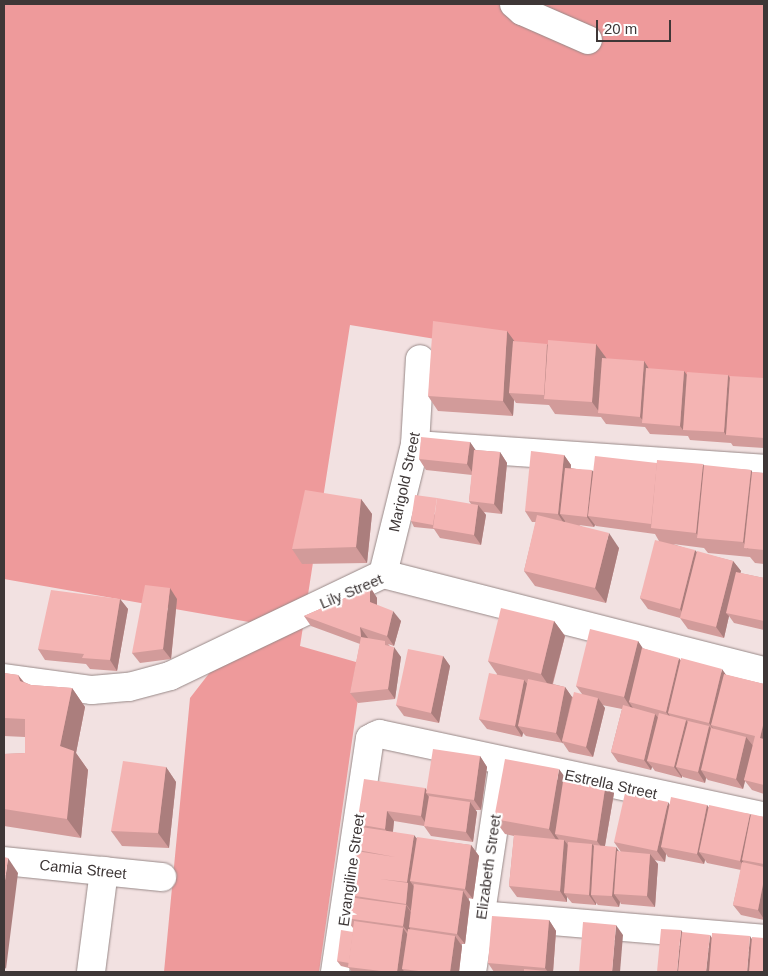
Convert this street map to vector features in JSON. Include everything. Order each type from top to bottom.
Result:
[{"type":"street","points":[[514,4],[522,11],[588,40]]},
{"type":"street","name":"Marigold Street","points":[[384,574],[415,445],[420,359]]},
{"type":"street","points":[[415,445],[764,469]]},
{"type":"street","name":"Lily Street","points":[[4,678],[92,690],[129,686],[170,676],[384,574],[764,671]]},
{"type":"street","name":"Estrella Street","points":[[370,739],[380,734],[764,816]]},
{"type":"street","name":"Evangiline Street","points":[[336,972],[370,739]]},
{"type":"street","name":"Elizabeth Street","points":[[472,972],[504,761]]},
{"type":"street","name":"Camia Street","points":[[4,861],[162,877]]},
{"type":"street","points":[[91,972],[104,871]]},
{"type":"street","points":[[481,915],[764,939]]},
{"type":"shaded area","points":[[4,4],[764,4],[764,393],[350,325],[300,646],[363,664],[319,972],[164,972],[190,698],[249,622],[4,579]]},
{"type":"building","points":[[433,321],[507,331],[503,401],[428,396]]},
{"type":"building","points":[[548,340],[596,344],[592,402],[544,399]]},
{"type":"building","points":[[513,341],[547,344],[544,395],[509,393]]},
{"type":"building","points":[[602,358],[644,361],[640,417],[598,413]]},
{"type":"building","points":[[646,368],[684,371],[680,426],[642,423]]},
{"type":"building","points":[[687,372],[728,375],[724,432],[683,430]]},
{"type":"building","points":[[730,376],[764,378],[764,438],[726,435]]},
{"type":"building","points":[[421,437],[470,442],[467,464],[419,459]]},
{"type":"building","points":[[474,450],[500,452],[494,504],[469,501]]},
{"type":"building","points":[[531,451],[564,455],[558,514],[525,511]]},
{"type":"building","points":[[595,456],[657,463],[651,524],[588,516]]},
{"type":"building","points":[[657,460],[703,464],[696,533],[651,528]]},
{"type":"building","points":[[704,465],[751,470],[743,542],[697,538]]},
{"type":"building","points":[[565,468],[592,470],[587,517],[560,514]]},
{"type":"building","points":[[752,472],[764,473],[764,550],[744,548]]},
{"type":"building","points":[[305,490],[361,499],[356,547],[292,549]]},
{"type":"building","points":[[415,495],[437,498],[433,525],[411,521]]},
{"type":"building","points":[[437,498],[478,505],[474,535],[433,528]]},
{"type":"building","points":[[537,515],[609,533],[595,588],[524,571]]},
{"type":"building","points":[[655,540],[695,550],[680,609],[640,598]]},
{"type":"building","points":[[697,551],[733,561],[716,627],[680,618]]},
{"type":"building","points":[[736,572],[764,578],[764,621],[726,613]]},
{"type":"building","points":[[145,585],[170,588],[163,649],[132,653]]},
{"type":"building","points":[[370,587],[370,602],[393,611],[387,636],[360,627],[361,637],[304,616]]},
{"type":"building","points":[[51,590],[120,599],[110,660],[82,658],[84,654],[38,649]]},
{"type":"building","points":[[501,608],[554,621],[541,674],[488,661]]},
{"type":"building","points":[[590,629],[638,641],[624,697],[576,686]]},
{"type":"building","points":[[361,637],[385,641],[385,645],[394,647],[388,689],[350,693]]},
{"type":"building","points":[[642,648],[679,658],[666,712],[629,702]]},
{"type":"building","points":[[408,649],[443,656],[431,713],[396,705]]},
{"type":"building","points":[[681,658],[722,669],[709,723],[668,713]]},
{"type":"building","points":[[4,673],[18,675],[20,681],[31,685],[72,688],[60,746],[74,751],[67,819],[4,809],[4,754],[25,753],[25,719],[4,718]]},
{"type":"building","points":[[489,673],[524,680],[515,726],[479,719]]},
{"type":"building","points":[[724,674],[764,684],[764,721],[760,738],[764,739],[764,785],[744,780],[755,736],[711,725]]},
{"type":"building","points":[[528,679],[565,687],[556,733],[518,726]]},
{"type":"building","points":[[574,692],[598,698],[586,747],[562,741]]},
{"type":"building","points":[[623,705],[655,714],[644,760],[611,752]]},
{"type":"building","points":[[659,713],[686,720],[674,767],[647,761]]},
{"type":"building","points":[[688,721],[709,726],[698,772],[676,767]]},
{"type":"building","points":[[711,728],[746,737],[736,779],[701,770]]},
{"type":"building","points":[[433,749],[480,756],[474,800],[426,793]]},
{"type":"building","points":[[505,759],[559,769],[549,829],[494,819]]},
{"type":"building","points":[[123,761],[166,767],[158,833],[111,831]]},
{"type":"building","points":[[564,775],[606,782],[597,841],[555,834]]},
{"type":"building","points":[[364,779],[425,788],[421,816],[387,811],[385,829],[357,824]]},
{"type":"building","points":[[625,793],[668,802],[657,851],[614,842]]},
{"type":"building","points":[[429,796],[470,802],[466,832],[424,826]]},
{"type":"building","points":[[671,797],[707,805],[697,854],[661,847]]},
{"type":"building","points":[[709,805],[750,814],[740,861],[699,852]]},
{"type":"building","points":[[751,814],[764,817],[764,864],[742,860]]},
{"type":"building","points":[[361,827],[414,835],[407,882],[380,879],[408,883],[406,904],[349,895],[356,851],[395,857],[358,850]]},
{"type":"building","points":[[514,835],[564,840],[560,891],[509,886]]},
{"type":"building","points":[[417,837],[471,845],[465,889],[410,881]]},
{"type":"building","points":[[568,842],[592,844],[589,895],[564,893]]},
{"type":"building","points":[[594,845],[616,847],[612,896],[591,895]]},
{"type":"building","points":[[617,851],[650,854],[647,896],[614,894]]},
{"type":"building","points":[[4,857],[8,858],[4,888]]},
{"type":"building","points":[[742,862],[764,867],[764,879],[758,910],[733,905]]},
{"type":"building","points":[[414,884],[463,891],[457,934],[409,927]]},
{"type":"building","points":[[348,897],[406,905],[403,926],[345,918]]},
{"type":"building","points":[[492,916],[549,920],[545,968],[488,963]]},
{"type":"building","points":[[354,921],[403,928],[397,972],[348,967]]},
{"type":"building","points":[[583,922],[616,925],[612,972],[579,972]]},
{"type":"building","points":[[408,929],[455,936],[450,972],[402,969]]},
{"type":"building","points":[[661,929],[681,930],[677,972],[657,972]]},
{"type":"building","points":[[341,930],[353,932],[349,963],[337,961]]},
{"type":"building","points":[[682,932],[710,935],[706,972],[678,972]]},
{"type":"building","points":[[712,933],[750,936],[747,972],[709,972]]},
{"type":"building","points":[[752,937],[764,938],[764,972],[749,972]]},
{"type":"building","points":[[524,969],[558,972],[524,972]]}]
